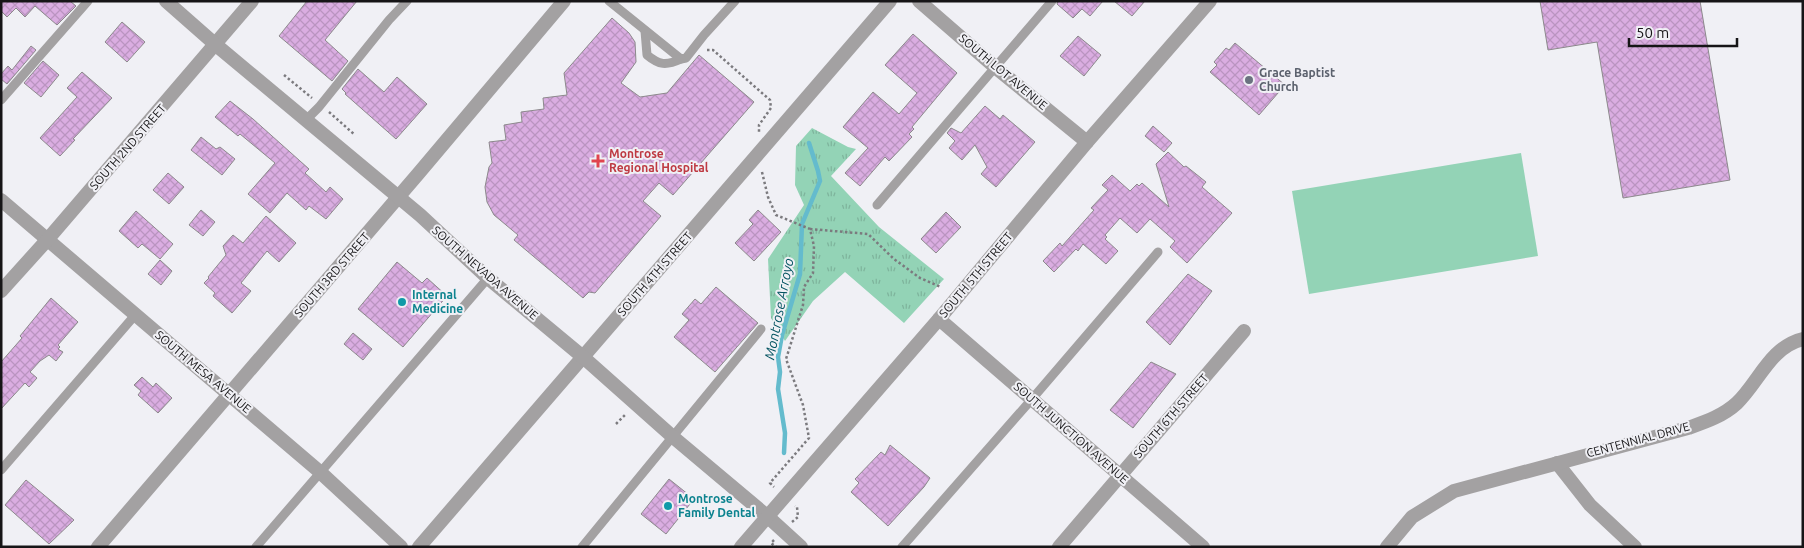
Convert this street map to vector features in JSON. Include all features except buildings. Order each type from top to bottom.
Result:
[{"type":"street","name":"SOUTH NEVADA AVENUE","points":[[166,1],[398,197],[488,278],[583,356],[673,437],[801,547]]},
{"type":"street","name":"SOUTH 2ND STREET","points":[[1,291],[48,240],[252,1]]},
{"type":"street","name":"SOUTH 3RD STREET","points":[[98,547],[564,1]]},
{"type":"street","name":"SOUTH 4TH STREET","points":[[420,547],[890,1]]},
{"type":"street","name":"SOUTH LOT AVENUE","points":[[919,1],[995,67],[1087,142]]},
{"type":"street","name":"SOUTH 5TH STREET","points":[[741,547],[939,319],[1087,142],[1210,1]]},
{"type":"street","name":"SOUTH MESA AVENUE","points":[[1,200],[320,472],[401,547]]},
{"type":"street","name":"SOUTH JUNCTION AVENUE","points":[[939,319],[1203,547]]},
{"type":"street","name":"SOUTH 6TH STREET","points":[[1059,547],[1244,331]]},
{"type":"street","name":"CENTENNIAL DRIVE","points":[[1387,547],[1412,517],[1454,491],[1688,428],[1713,419],[1736,403],[1774,356],[1795,341],[1803,339]]},
{"type":"street","points":[[1557,463],[1590,505],[1635,547]]},
{"type":"lane","points":[[1,100],[88,1]]},
{"type":"lane","points":[[306,120],[407,1]]},
{"type":"lane","points":[[609,1],[681,59]]},
{"type":"lane","points":[[645,31],[647,55],[655,62],[664,65],[686,58],[735,1]]},
{"type":"lane","points":[[877,204],[1052,1]]},
{"type":"lane","points":[[902,547],[1158,252]]},
{"type":"lane","points":[[256,547],[488,278]]},
{"type":"lane","points":[[1,470],[136,314]]},
{"type":"lane","points":[[582,547],[761,329]]},
{"type":"path","points":[[696,46],[702,50],[713,50],[770,100],[771,108],[759,125],[760,152],[762,174],[768,197],[776,214],[805,228],[868,234],[894,259],[920,278],[940,287]]},
{"type":"path","points":[[284,75],[314,100]]},
{"type":"path","points":[[328,111],[355,135]]},
{"type":"path","points":[[770,483],[809,438],[803,404],[786,359],[803,305],[804,287],[813,273],[814,246],[810,229]]},
{"type":"path","points":[[616,424],[626,415]]},
{"type":"path","points":[[797,508],[798,516]]},
{"type":"path","points":[[771,543],[776,547]]},
{"type":"green space","points":[[812,128],[848,147],[856,149],[831,176],[879,227],[944,279],[904,323],[845,272],[813,301],[785,341],[771,318],[768,259],[804,205],[795,185],[796,146]]},
{"type":"green space","points":[[1521,153],[1538,256],[1309,294],[1292,191]]},
{"type":"waterway","name":"Montrose Arroyo","points":[[784,453],[785,433],[778,389],[780,372],[778,357],[782,335],[800,274],[802,224],[820,181],[809,143]]},
{"type":"place","name":"Grace Baptist Church","points":[[1249,80]]},
{"type":"place","name":"Montrose Regional Hospital","points":[[598,161]]},
{"type":"place","name":"Internal Medicine","points":[[402,302]]},
{"type":"place","name":"Montrose Family Dental","points":[[668,506]]}]
